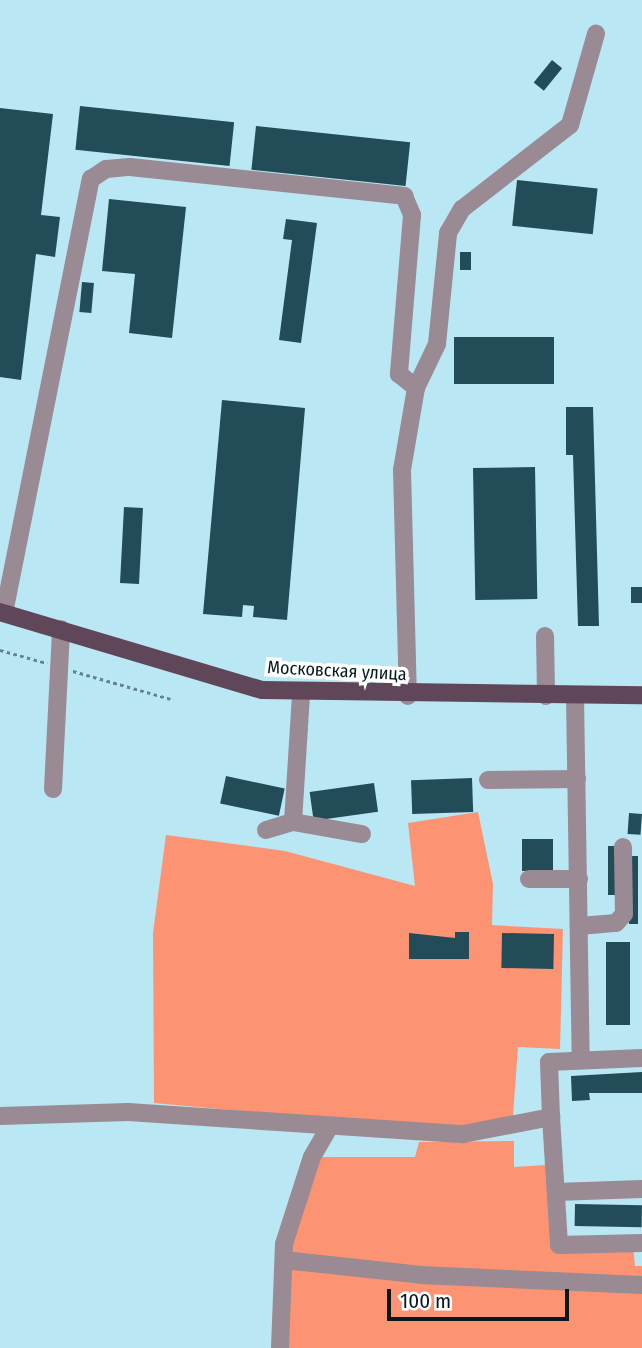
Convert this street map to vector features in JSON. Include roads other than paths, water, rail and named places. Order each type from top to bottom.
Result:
[{"type":"main road","name":"Московская улица","points":[[2,612],[262,690],[301,694],[408,696],[642,695]]},
{"type":"street","points":[[408,696],[402,470],[416,388],[437,344],[448,233],[462,209],[570,125],[596,34]]},
{"type":"street","points":[[2,612],[85,205],[92,179],[106,169],[404,196],[412,215],[399,374],[416,388]]},
{"type":"street","points":[[53,789],[61,629]]},
{"type":"street","points":[[545,636],[546,696]]},
{"type":"street","points":[[293,822],[301,694]]},
{"type":"street","points":[[575,696],[581,1058]]},
{"type":"street","points":[[488,780],[577,779]]},
{"type":"street","points":[[267,830],[293,822],[362,834]]},
{"type":"street","points":[[580,926],[616,923],[624,914],[623,847]]},
{"type":"street","points":[[529,879],[579,878]]},
{"type":"street","points":[[642,1058],[581,1058],[548,1062],[559,1245],[642,1243]]},
{"type":"street","points":[[0,1116],[128,1112],[433,1136],[551,1118]]},
{"type":"street","points":[[280,1348],[284,1260],[312,1157],[330,1126]]},
{"type":"street","points":[[556,1192],[642,1189]]},
{"type":"street","points":[[284,1260],[642,1285]]}]
